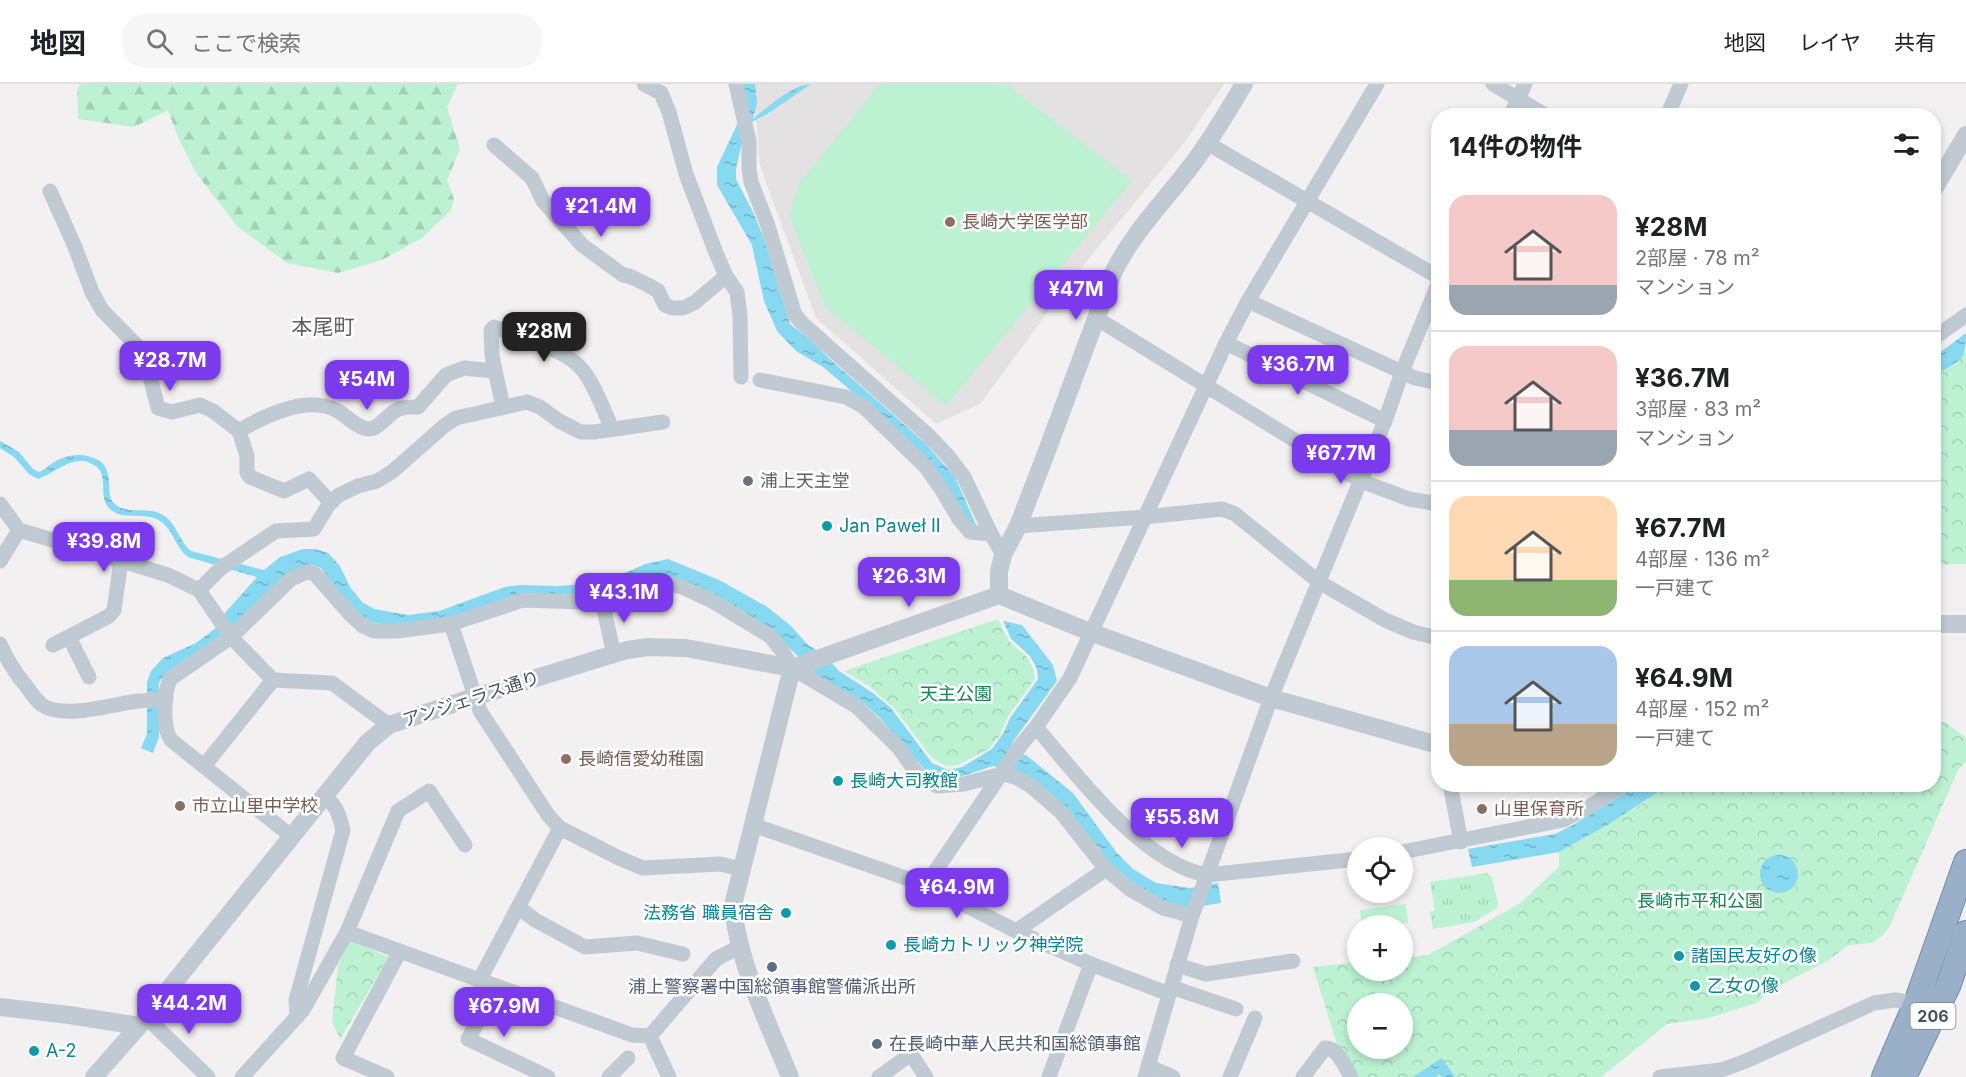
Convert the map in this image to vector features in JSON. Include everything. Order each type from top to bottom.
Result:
[{"type":"highway","name":"206","points":[[1884,1077],[1916,1003],[1966,862]]},
{"type":"highway","name":"206","points":[[1904,1077],[1949,984],[1966,933]]},
{"type":"street","points":[[644,84],[661,93],[669,112],[686,174],[726,276],[737,292],[740,316],[741,377]]},
{"type":"street","points":[[736,84],[749,141],[751,182],[767,223],[795,315],[927,434],[948,456],[964,477],[1003,555]]},
{"type":"street","points":[[999,595],[999,571],[1003,555],[1018,526],[1046,456],[1113,273],[1124,251],[1140,228],[1191,167],[1244,84]]},
{"type":"street","points":[[926,885],[1020,746],[1070,678],[1226,343],[1248,301],[1377,84]]},
{"type":"street","points":[[1493,84],[1534,108]]},
{"type":"street","points":[[1514,108],[1525,84]]},
{"type":"street","points":[[1670,108],[1680,84]]},
{"type":"street","points":[[1941,177],[1966,135]]},
{"type":"street","points":[[1207,143],[1431,273]]},
{"type":"street","points":[[494,145],[532,178],[543,201],[582,245],[622,275],[639,280],[658,291],[665,305],[672,308],[683,308],[694,303],[726,276]]},
{"type":"street","points":[[50,191],[92,292],[102,310],[144,354],[158,408],[172,412],[200,405],[213,411],[239,431],[247,456],[247,472],[250,477],[284,491],[309,479],[331,503]]},
{"type":"street","points":[[1248,301],[1402,372],[1431,381]]},
{"type":"street","points":[[1173,1077],[1146,1071],[1193,913],[1271,698],[1361,481],[1431,301]]},
{"type":"street","points":[[1941,333],[1966,315]]},
{"type":"street","points":[[1096,318],[1361,481],[1409,499],[1431,503]]},
{"type":"street","points":[[503,407],[491,347],[491,330],[494,327],[545,345],[580,366],[596,393],[612,429]]},
{"type":"street","points":[[1226,343],[1385,421]]},
{"type":"street","points":[[239,431],[258,420],[298,406],[312,404],[333,408],[358,425],[372,429],[398,409],[418,407],[446,375],[464,368],[494,371]]},
{"type":"street","points":[[760,380],[846,397],[864,407],[925,466],[970,532],[991,534]]},
{"type":"street","points":[[199,590],[221,568],[276,531],[314,529],[339,495],[376,481],[393,471],[454,419],[527,402],[533,403],[568,427],[581,432],[663,422]]},
{"type":"street","points":[[0,504],[19,530],[168,575],[199,590],[230,635],[273,680],[332,683],[389,725]]},
{"type":"street","points":[[1018,526],[1222,509],[1235,514],[1319,582],[1404,628],[1431,636]]},
{"type":"street","points":[[0,561],[19,530]]},
{"type":"street","points":[[53,645],[109,616],[114,610],[121,561]]},
{"type":"street","points":[[0,644],[3,654],[15,672],[42,705],[58,711],[77,711],[120,703],[156,700],[170,679],[230,635],[291,579],[307,572],[315,574],[350,614],[363,626],[374,631],[397,631],[451,624],[523,600],[584,602],[602,600],[662,582],[682,587],[714,602],[770,636],[796,667],[856,706],[899,748],[924,780],[937,786],[964,784],[1003,772],[1015,777],[1031,786],[1061,812],[1106,869],[1131,890],[1163,908],[1193,913]]},
{"type":"street","points":[[796,667],[999,595],[1090,632],[1271,698],[1431,743]]},
{"type":"street","points":[[602,600],[614,655]]},
{"type":"street","points":[[451,624],[480,711],[542,806],[560,828],[619,858],[643,867],[720,864],[741,869]]},
{"type":"street","points":[[1941,624],[1966,624]]},
{"type":"street","points":[[69,636],[89,677]]},
{"type":"street","name":"アンジェラス通り","points":[[94,1077],[143,1021],[368,742],[389,725],[627,650],[648,647],[686,648],[796,667]]},
{"type":"street","points":[[790,1077],[758,997],[734,926],[733,905],[796,667]]},
{"type":"street","points":[[204,766],[273,680]]},
{"type":"street","points":[[156,700],[166,734],[171,740],[291,836]]},
{"type":"street","points":[[1035,727],[1145,845],[1205,878],[1347,860]]},
{"type":"street","points":[[242,1077],[303,1010],[347,932],[398,811],[429,791],[465,845]]},
{"type":"street","points":[[1452,792],[1461,842]]},
{"type":"street","points":[[1413,850],[1563,820],[1612,792]]},
{"type":"street","points":[[297,1017],[296,1000],[343,830],[339,812],[325,796]]},
{"type":"street","points":[[753,825],[926,885],[1016,931],[1091,964],[1236,1010]]},
{"type":"street","points":[[479,981],[560,828]]},
{"type":"street","points":[[1016,931],[1106,869]]},
{"type":"street","points":[[518,907],[534,920],[585,946],[637,943],[682,954]]},
{"type":"street","points":[[347,932],[632,1035],[650,1036]]},
{"type":"street","points":[[650,1036],[716,959],[741,946]]},
{"type":"street","points":[[387,1077],[343,1058],[399,951]]},
{"type":"street","points":[[1177,965],[1206,974],[1293,961]]},
{"type":"street","points":[[1049,1077],[1091,964]]},
{"type":"street","points":[[497,988],[468,1039],[548,1077]]},
{"type":"street","points":[[1660,1077],[1721,1073],[1874,1003],[1895,1000],[1916,1003]]},
{"type":"street","points":[[0,1007],[143,1021],[208,1077]]},
{"type":"street","points":[[1230,1077],[1256,1018]]},
{"type":"street","points":[[650,1036],[669,1077]]},
{"type":"street","points":[[1304,1077],[1328,1047],[1334,1049],[1351,1077]]},
{"type":"street","points":[[879,1077],[911,1054],[926,1077]]},
{"type":"street","points":[[609,1077],[628,1058]]},
{"type":"shaded area","name":"長崎大学医学部","points":[[751,84],[1224,84],[1187,139],[1073,278],[980,404],[936,424],[816,318],[760,166]]},
{"type":"green space","points":[[81,84],[458,84],[447,107],[460,149],[447,180],[454,199],[451,210],[422,238],[382,260],[338,273],[287,263],[238,227],[196,173],[178,137],[168,110],[134,127],[78,119],[77,89]]},
{"type":"green space","name":"長崎大学医学部","points":[[880,84],[1006,84],[1132,181],[946,406],[826,308],[789,216],[799,183]]},
{"type":"green space","points":[[1966,348],[1966,564],[1941,565],[1941,372],[1958,363]]},
{"type":"green space","name":"天主公園","points":[[998,619],[1009,641],[1028,658],[1035,679],[1009,715],[1000,735],[989,749],[958,765],[946,766],[932,758],[895,709],[870,687],[844,671]]},
{"type":"green space","name":"長崎市平和公園","points":[[1941,722],[1966,738],[1966,762],[1959,768],[1889,928],[1872,943],[1849,945],[1827,961],[1775,988],[1756,1003],[1709,1018],[1667,1024],[1601,1077],[1356,1077],[1339,1051],[1313,967],[1347,963],[1347,981],[1413,981],[1413,957],[1428,955],[1519,904],[1559,867],[1559,852],[1659,792],[1941,792]]},
{"type":"green space","points":[[1487,873],[1492,877],[1497,908],[1474,922],[1433,929],[1430,912],[1435,910],[1430,882]]},
{"type":"green space","points":[[1406,904],[1407,915],[1361,915],[1360,910]]},
{"type":"green space","points":[[350,940],[389,957],[340,1039],[332,1022],[338,966]]},
{"type":"water","points":[[744,84],[755,84],[757,103],[753,119],[788,92],[811,84],[750,123],[743,138],[736,169],[736,179],[764,239],[790,324],[925,443],[955,477],[1018,620],[1053,665],[1057,681],[1014,740],[1008,752],[1026,755],[1073,793],[1117,853],[1133,869],[1156,883],[1190,888],[1218,883],[1221,903],[1181,909],[1150,897],[1125,880],[1019,774],[993,766],[945,782],[925,770],[882,720],[864,703],[820,679],[772,630],[671,579],[440,621],[386,625],[370,622],[356,611],[339,594],[321,568],[312,565],[304,567],[222,636],[164,675],[159,683],[159,737],[153,753],[141,748],[147,734],[147,682],[151,671],[163,658],[196,643],[217,627],[224,614],[257,577],[188,557],[164,524],[154,518],[122,515],[111,510],[104,499],[102,475],[94,465],[84,461],[75,462],[64,465],[38,479],[29,474],[14,457],[0,448],[0,441],[19,452],[33,469],[39,472],[65,457],[82,455],[98,460],[108,472],[113,502],[126,509],[151,511],[163,515],[172,523],[191,551],[264,570],[280,557],[303,549],[315,549],[328,553],[340,566],[350,587],[362,602],[374,609],[408,615],[439,611],[505,587],[587,584],[619,576],[645,564],[668,559],[719,580],[766,606],[790,625],[808,645],[826,656],[839,671],[891,708],[932,763],[948,770],[962,767],[992,749],[1004,732],[1010,718],[1038,679],[1037,669],[1030,656],[1011,639],[967,524],[877,413],[823,367],[796,351],[777,331],[764,301],[752,245],[717,185],[717,167],[745,108]]},
{"type":"water","points":[[1966,333],[1962,357],[1941,372],[1941,352]]},
{"type":"water","points":[[1627,792],[1658,792],[1609,824],[1559,852],[1472,867],[1468,849],[1555,834]]},
{"type":"water","points":[[1779,855],[1786,856],[1792,861],[1797,867],[1797,881],[1792,887],[1786,892],[1779,893],[1772,892],[1766,887],[1761,881],[1760,874],[1761,867],[1766,861],[1772,856]]},
{"type":"water","points":[[1442,1058],[1455,1077],[1442,1077],[1439,1074],[1434,1077],[1413,1077]]},
{"type":"pier","points":[[964,525],[981,527],[1025,626],[1000,620]]},
{"type":"place","name":"長崎大学医学部","points":[[950,222]]},
{"type":"place","name":"浦上天主堂","points":[[748,481]]},
{"type":"place","name":"Jan Paweł II","points":[[827,526]]},
{"type":"place","name":"長崎信愛幼稚園","points":[[566,759]]},
{"type":"place","name":"長崎大司教館","points":[[838,781]]},
{"type":"place","name":"市立山里中学校","points":[[180,806]]},
{"type":"place","name":"山里保育所","points":[[1482,809]]},
{"type":"place","name":"法務省 職員宿舎","points":[[786,913]]},
{"type":"place","name":"長崎カトリック神学院","points":[[891,945]]},
{"type":"place","name":"諸国民友好の像","points":[[1679,956]]},
{"type":"place","name":"浦上警察署中国総領事館警備派出所","points":[[772,967]]},
{"type":"place","name":"乙女の像","points":[[1695,986]]},
{"type":"place","name":"在長崎中華人民共和国総領事館","points":[[877,1044]]},
{"type":"place","name":"A-2","points":[[34,1051]]},
{"type":"district","name":"本尾町","points":[[323,327]]}]
